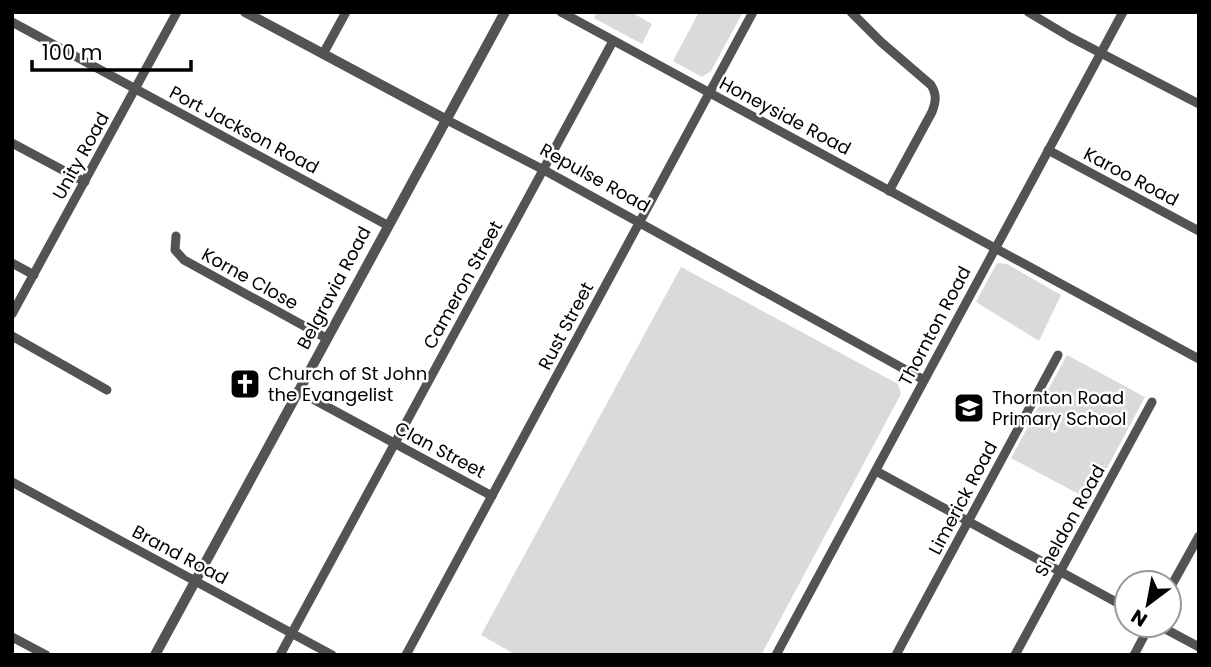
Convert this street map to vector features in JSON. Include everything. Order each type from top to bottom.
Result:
[{"type":"street","name":"Unity Road","points":[[12,314],[177,12]]},
{"type":"street","name":"Repulse Road","points":[[245,12],[544,170],[924,380]]},
{"type":"street","points":[[323,54],[346,12]]},
{"type":"street","name":"Belgravia Road","points":[[155,655],[505,12]]},
{"type":"street","name":"Honeyside Road","points":[[561,12],[1199,359]]},
{"type":"street","name":"Rust Street","points":[[406,655],[753,12]]},
{"type":"street","points":[[851,12],[931,85],[935,93],[936,102],[932,112],[889,191]]},
{"type":"street","points":[[1028,12],[1070,37],[1199,104]]},
{"type":"street","name":"Thornton Road","points":[[777,654],[1123,12]]},
{"type":"street","name":"Port Jackson Road","points":[[12,22],[387,225]]},
{"type":"street","name":"Cameron Street","points":[[280,655],[613,41]]},
{"type":"street","points":[[12,142],[85,182]]},
{"type":"street","name":"Karoo Road","points":[[1048,150],[1199,231]]},
{"type":"street","name":"Korne Close","points":[[176,236],[175,250],[184,260],[326,338]]},
{"type":"street","points":[[12,263],[34,275]]},
{"type":"street","points":[[12,336],[107,390]]},
{"type":"street","name":"Limerick Road","points":[[896,655],[1058,355]]},
{"type":"street","name":"Clan Street","points":[[298,391],[492,496]]},
{"type":"street","name":"Sheldon Road","points":[[1016,655],[1152,402]]},
{"type":"street","points":[[876,471],[1113,600]]},
{"type":"street","name":"Brand Road","points":[[12,482],[332,655]]},
{"type":"street","points":[[1181,569],[1199,536]]},
{"type":"street","points":[[12,637],[46,655]]},
{"type":"street","points":[[1183,638],[1199,647]]},
{"type":"street","points":[[1134,655],[1143,639]]},
{"type":"shaded area","points":[[597,12],[631,12],[652,24],[642,44],[594,18]]},
{"type":"shaded area","points":[[699,12],[743,12],[711,71],[702,77],[673,61]]},
{"type":"shaded area","points":[[997,263],[1007,264],[1061,295],[1039,341],[976,302]]},
{"type":"shaded area","points":[[681,267],[898,384],[901,394],[761,655],[516,655],[481,635]]},
{"type":"shaded area","points":[[1067,355],[1145,397],[1090,500],[1011,458]]},
{"type":"place","name":"Church of St John the Evangelist","points":[[245,384]]},
{"type":"place","name":"Thornton Road Primary School","points":[[969,408]]}]
